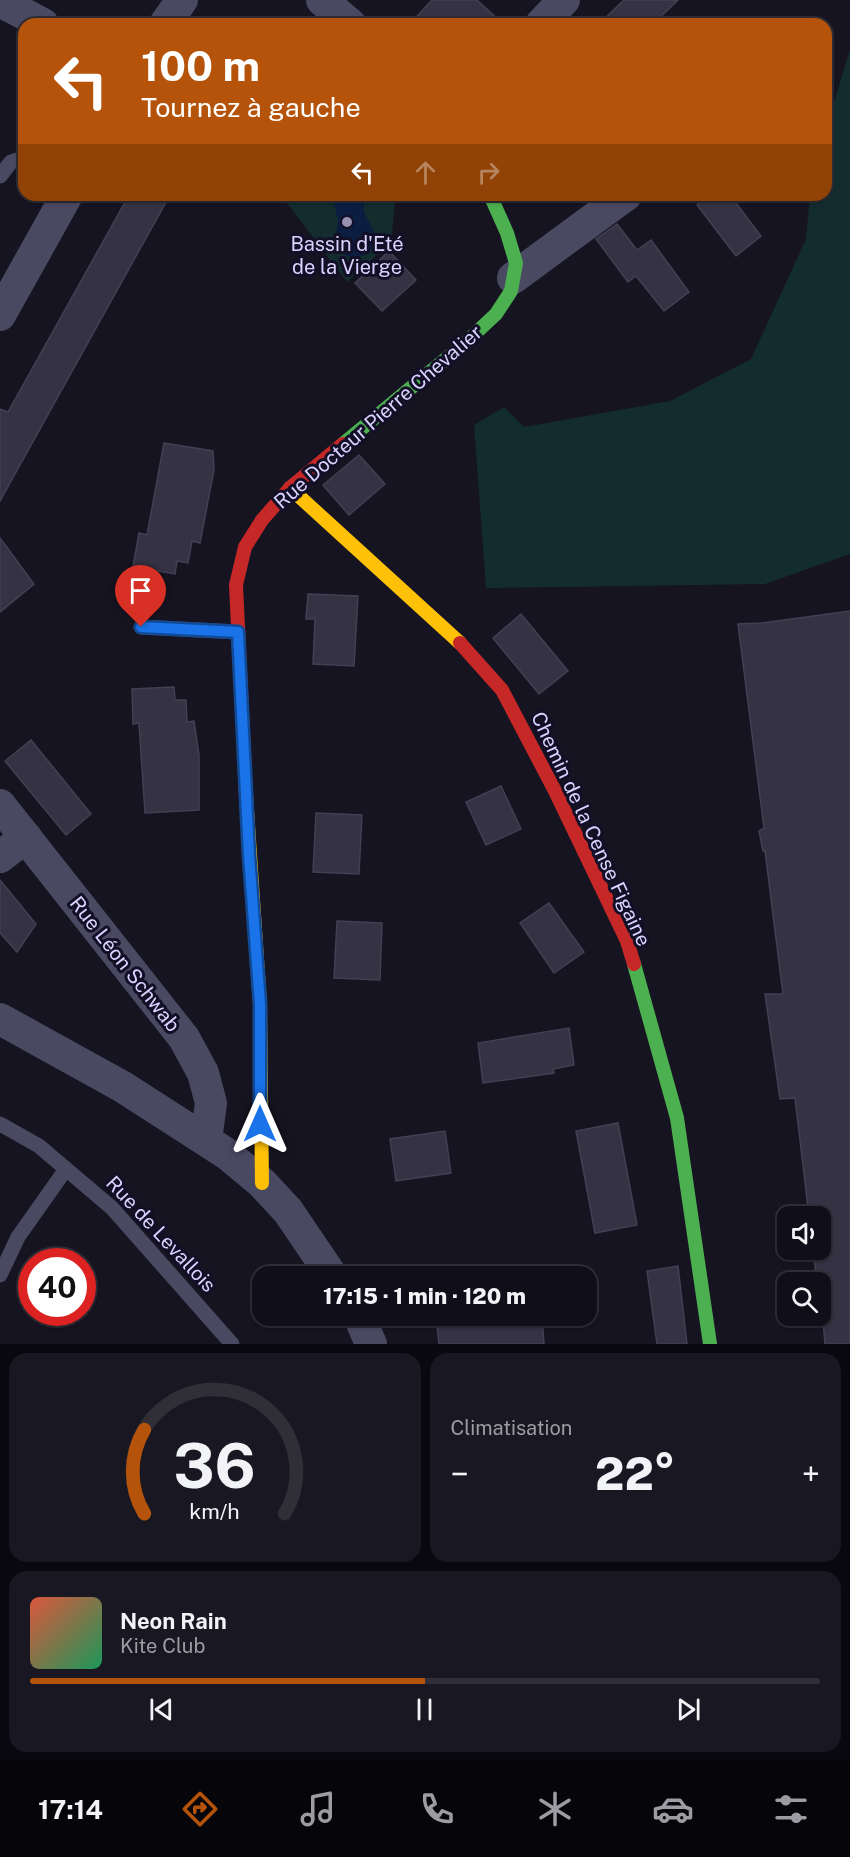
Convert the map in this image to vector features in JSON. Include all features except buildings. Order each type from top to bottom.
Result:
[{"type":"street","points":[[169,18],[182,0]]},
{"type":"street","points":[[322,0],[343,18]]},
{"type":"street","points":[[547,18],[564,0]]},
{"type":"street","points":[[0,1],[32,18]]},
{"type":"street","points":[[0,315],[64,201]]},
{"type":"street","name":"Rue Docteur Pierre Chevalier","points":[[262,1183],[260,1004],[249,855],[236,585],[245,548],[262,520],[290,488],[496,314],[511,291],[516,263],[507,233],[493,201]]},
{"type":"street","points":[[513,278],[618,201]]},
{"type":"street","name":"Chemin de la Cense Figaine","points":[[290,488],[448,631],[502,690],[555,790],[627,941],[677,1118],[710,1344]]},
{"type":"street","name":"Rue Léon Schwab","points":[[0,805],[184,1038],[203,1073],[211,1103],[206,1140]]},
{"type":"street","points":[[0,856],[26,837]]},
{"type":"street","points":[[0,1019],[123,1087],[206,1140],[262,1183],[288,1211],[325,1266]]},
{"type":"lane","points":[[0,176],[11,162],[18,160]]},
{"type":"lane","points":[[141,627],[238,632]]},
{"type":"lane","name":"Rue de Levallois","points":[[0,1124],[39,1146],[112,1208],[232,1344]]},
{"type":"lane","points":[[0,1275],[18,1237],[66,1169]]},
{"type":"green space","points":[[850,49],[850,554],[765,584],[486,588],[474,425],[504,407],[524,427],[670,401],[751,359],[806,239],[809,201],[832,201],[832,109]]},
{"type":"green space","name":"Bassin d'Eté de la Vierge","points":[[286,201],[394,201],[391,242],[347,282]]},
{"type":"water","points":[[333,201],[364,201],[364,212],[375,234],[370,253],[350,257],[342,253],[335,244],[338,220]]},
{"type":"traffic: fast","points":[[343,444],[464,344],[496,314],[511,291],[516,263],[507,233],[493,201]]},
{"type":"traffic: fast","points":[[634,964],[677,1118],[710,1344]]},
{"type":"traffic: slow","points":[[290,488],[460,643]]},
{"type":"traffic: slow","points":[[246,795],[260,1004],[262,1183]]},
{"type":"traffic: jam","points":[[246,795],[236,585],[245,547],[262,520],[290,488],[343,444]]},
{"type":"traffic: jam","points":[[460,643],[502,690],[555,791],[627,941],[634,964]]},
{"type":"place","name":"Bassin d'Eté de la Vierge","points":[[347,222]]},
{"type":"route","points":[[141,627],[238,632],[249,855],[260,1004],[260,1124]]}]
